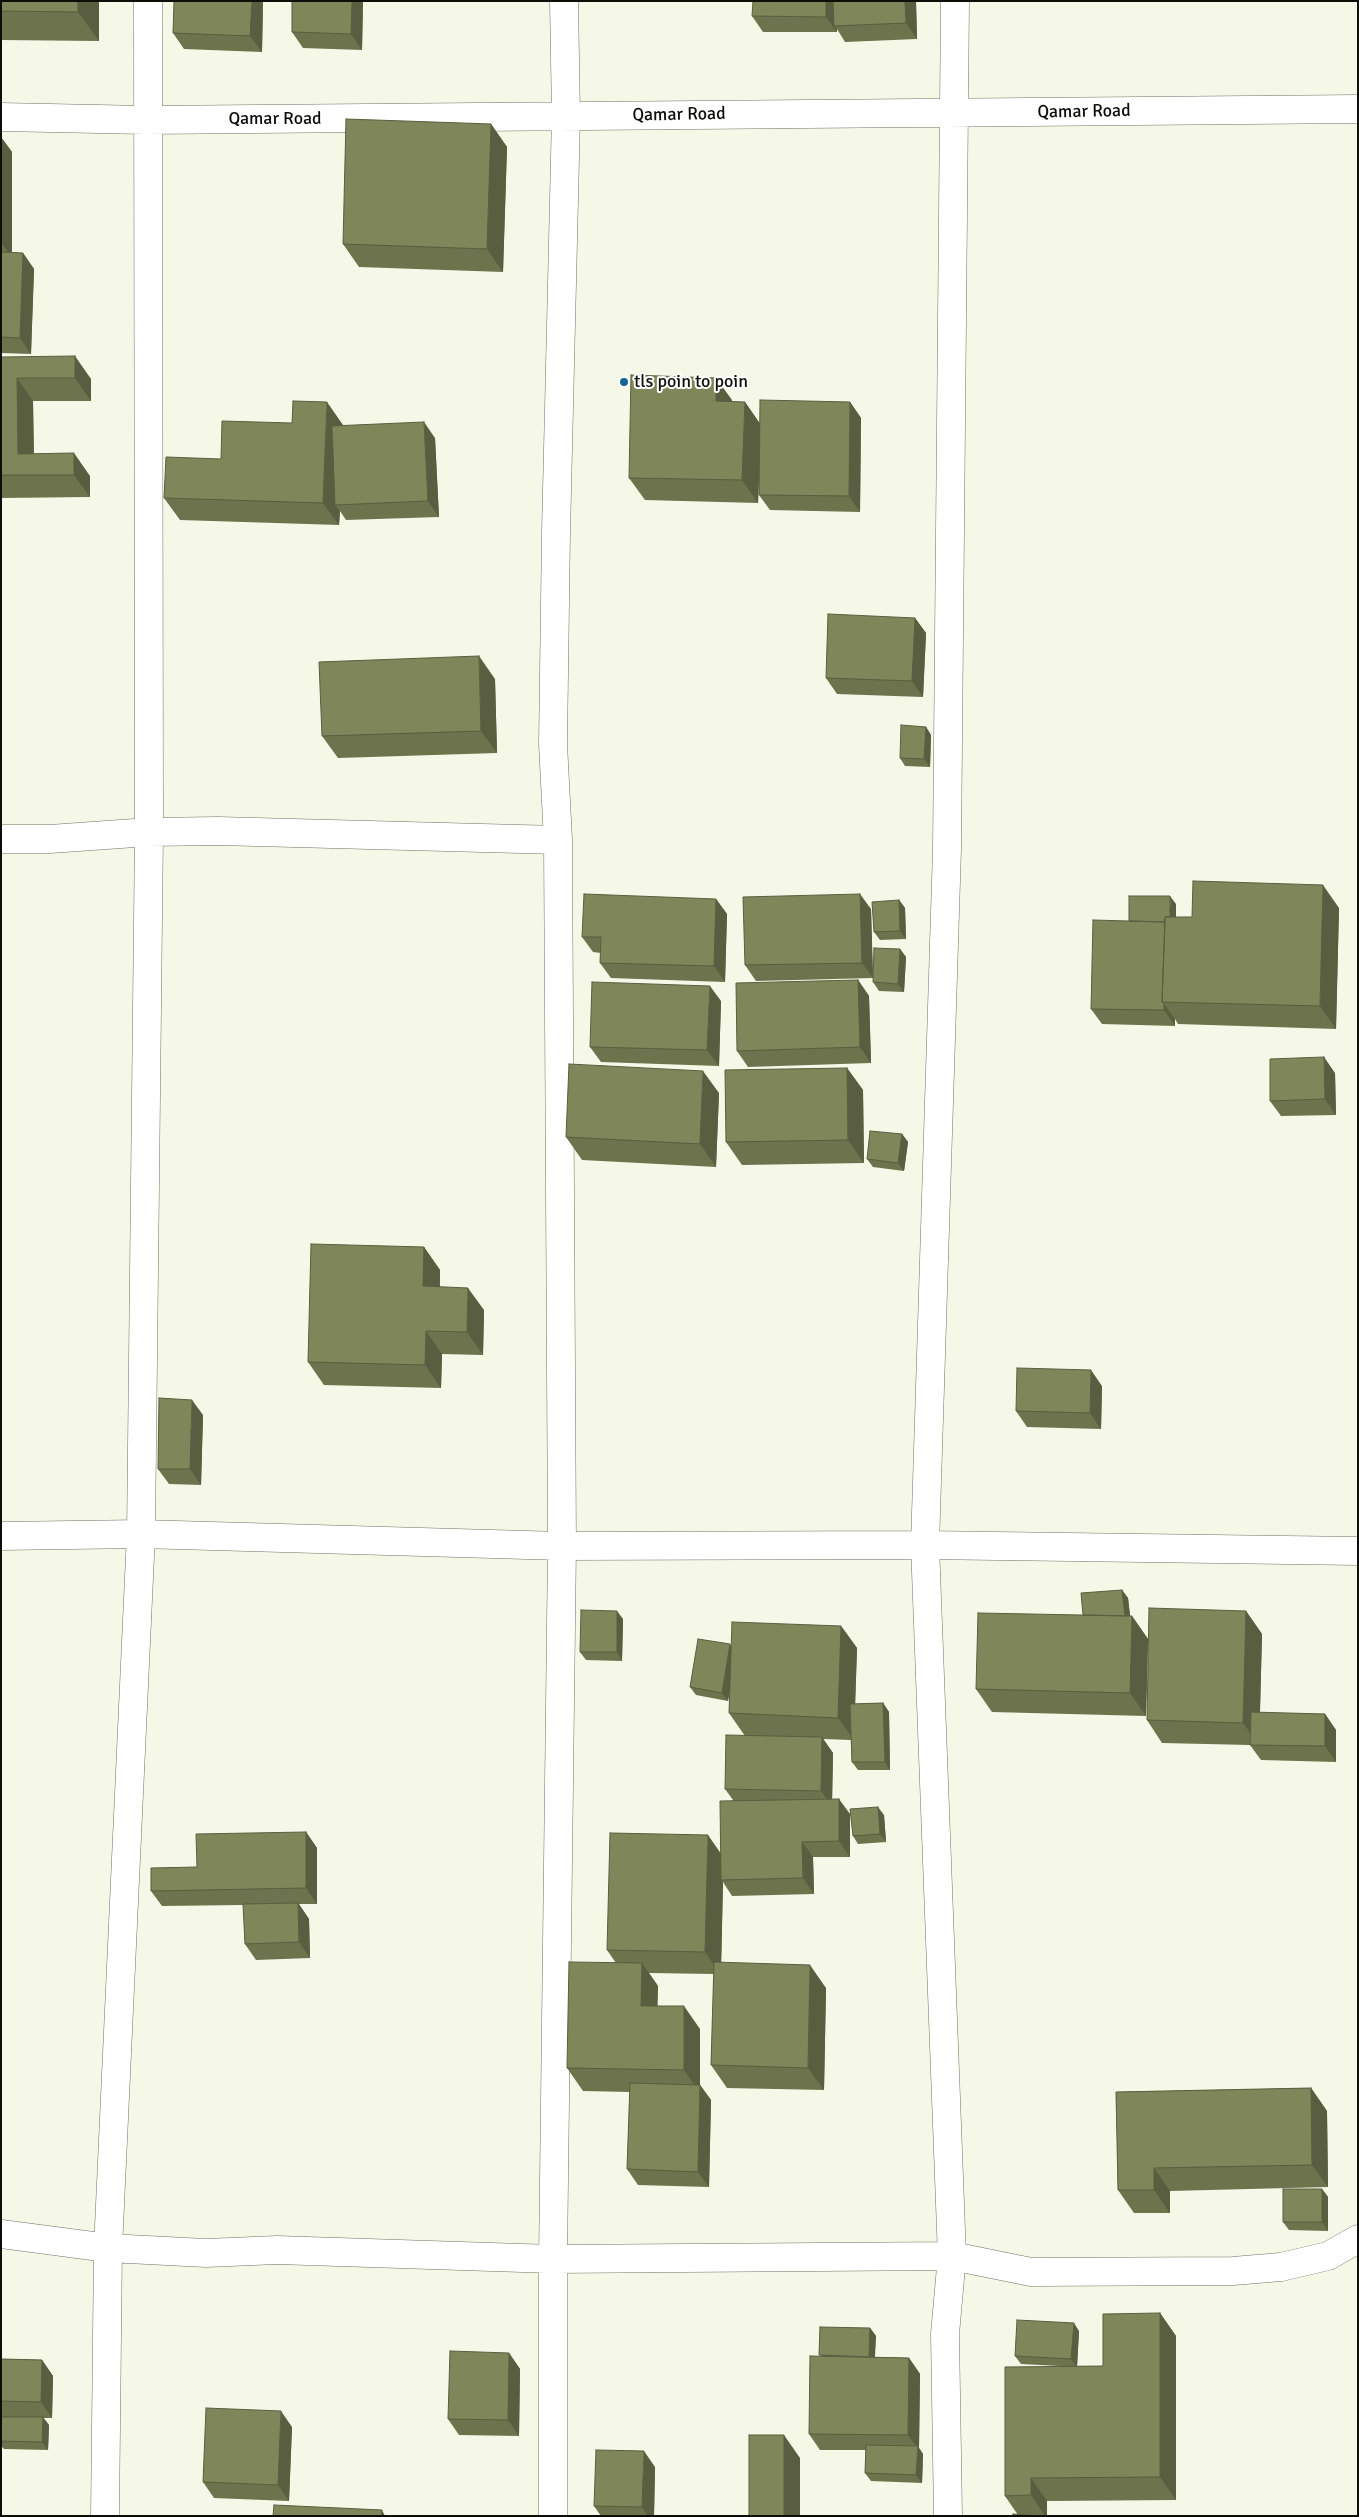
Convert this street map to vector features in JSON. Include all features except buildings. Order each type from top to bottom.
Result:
[{"type":"street","points":[[105,2516],[108,2248],[140,1534],[148,832],[146,120],[148,1]]},
{"type":"street","points":[[553,2516],[553,2259],[562,1546],[558,840],[554,715],[556,533],[566,116],[564,1]]},
{"type":"street","points":[[948,2516],[945,2334],[952,2256],[925,1546],[947,849],[955,1]]},
{"type":"street","name":"Qamar Road","points":[[1,118],[146,120],[1358,109]]},
{"type":"street","points":[[1,839],[50,839],[148,832],[218,831],[558,840]]},
{"type":"street","points":[[1,1536],[140,1534],[562,1546],[925,1546],[1358,1551]]},
{"type":"street","points":[[1,2234],[108,2248],[206,2253],[277,2250],[386,2252],[553,2259],[952,2256],[1031,2272],[1234,2271],[1280,2267],[1328,2256],[1358,2239]]},
{"type":"place","name":"tls poin to poin","points":[[624,382]]}]
